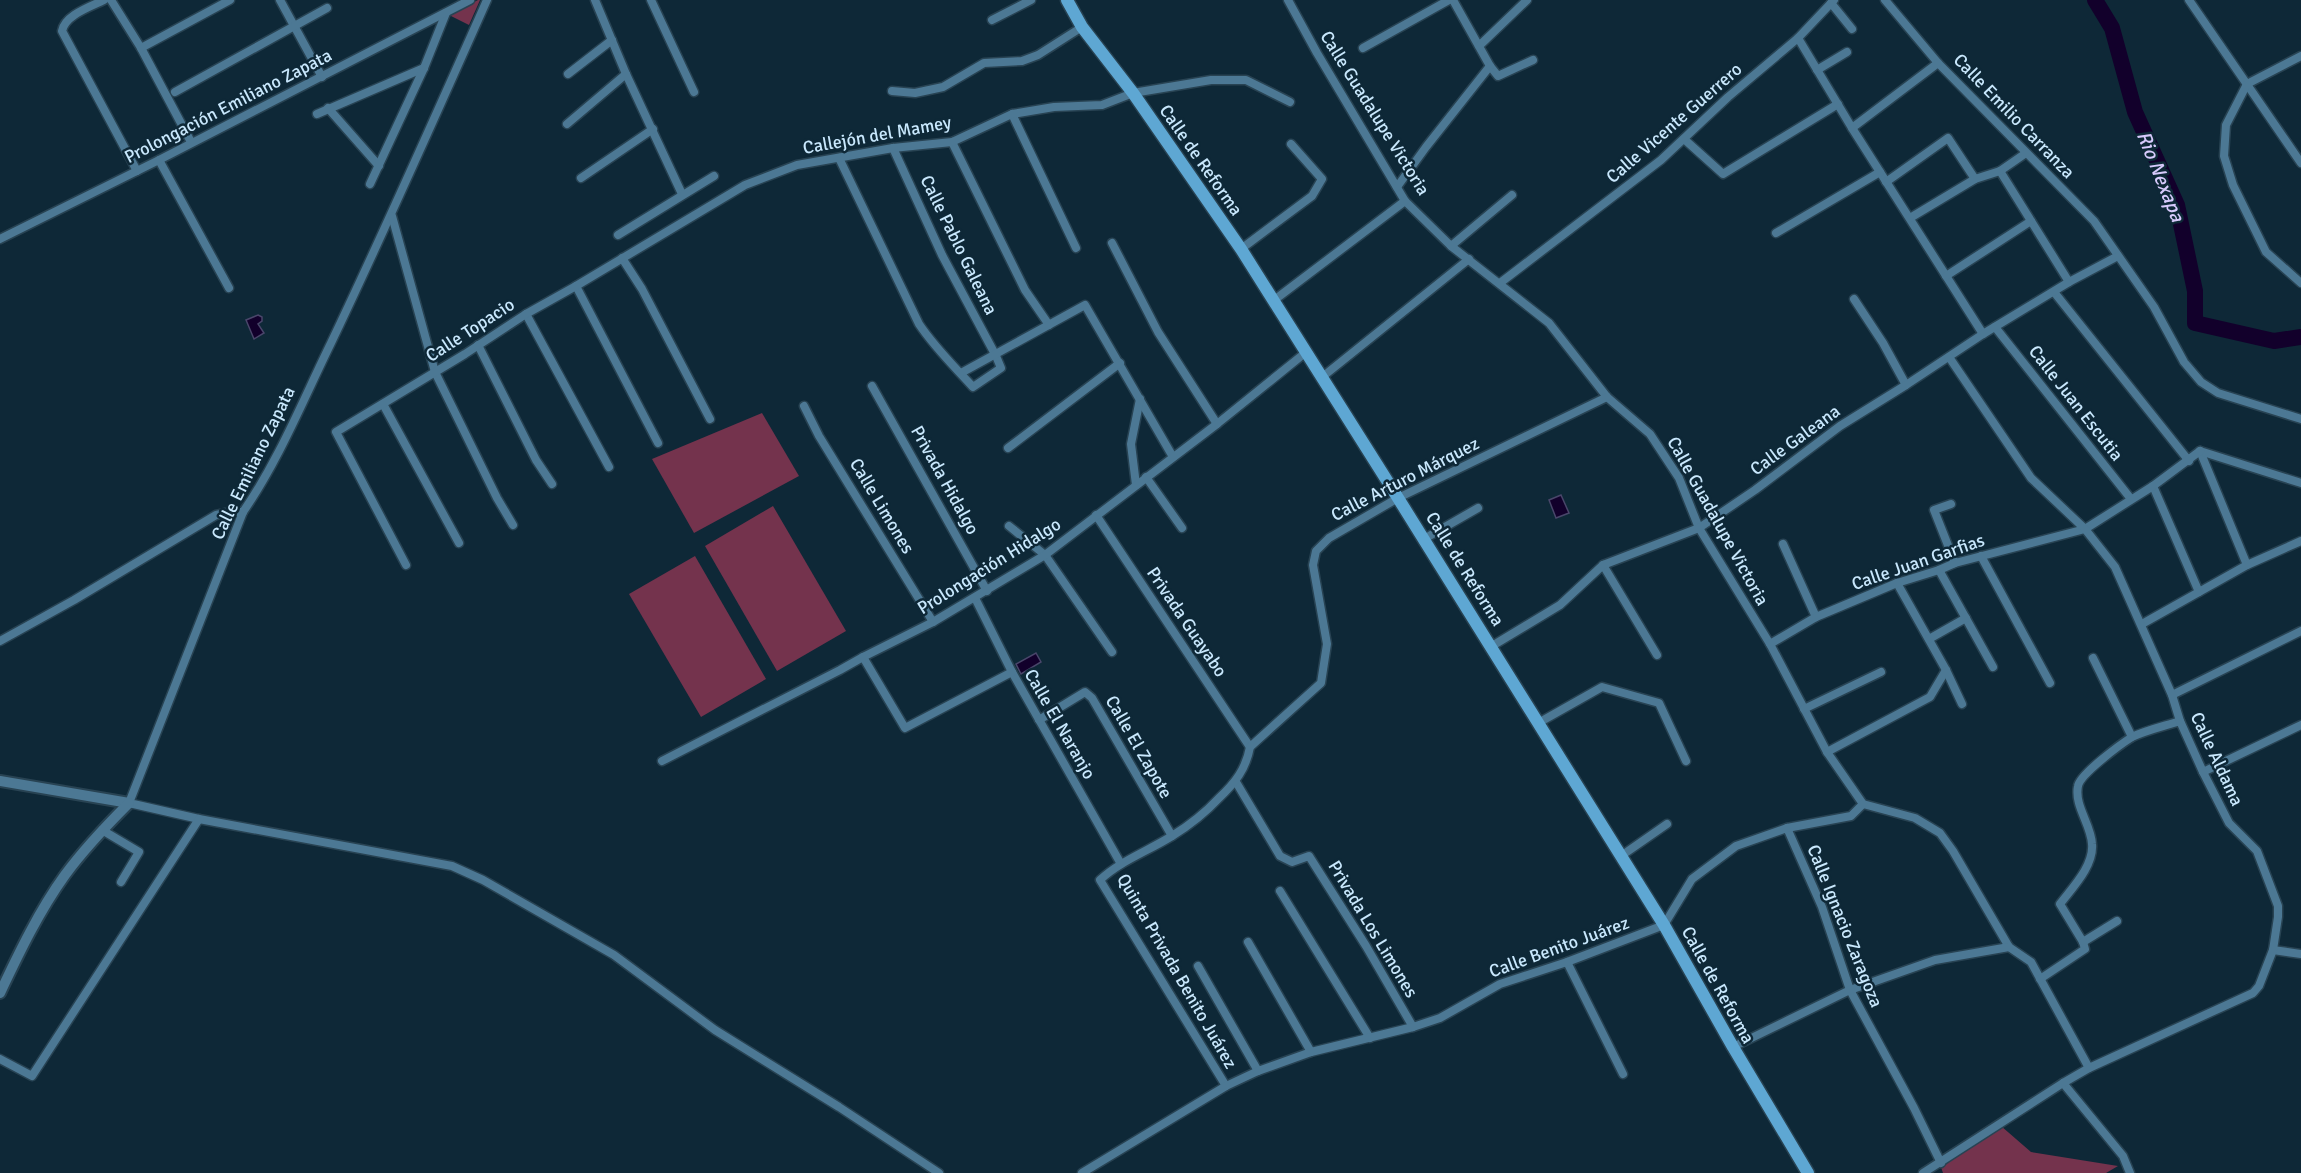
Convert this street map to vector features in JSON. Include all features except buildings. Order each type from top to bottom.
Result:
[{"type":"main road","name":"Calle de Reforma","points":[[1067,0],[1082,27],[1133,93],[1241,249],[1424,538],[1664,925],[1808,1173]]},
{"type":"street","points":[[103,0],[72,17],[63,24],[62,31],[137,171]]},
{"type":"street","points":[[111,0],[141,48],[191,142]]},
{"type":"street","points":[[141,48],[230,0]]},
{"type":"street","points":[[280,0],[322,77]]},
{"type":"street","name":"Prolongación Emiliano Zapata","points":[[0,239],[470,0]]},
{"type":"street","name":"Calle Emiliano Zapata","points":[[0,993],[46,906],[65,876],[102,830],[129,803],[243,513],[286,435],[392,216],[487,0]]},
{"type":"street","points":[[595,0],[626,74],[682,194]]},
{"type":"street","points":[[651,0],[694,92]]},
{"type":"street","points":[[992,20],[1031,0]]},
{"type":"street","name":"Calle Guadalupe Victoria","points":[[1288,0],[1317,54],[1405,201],[1451,246],[1549,323],[1607,397],[1650,434],[1679,478],[1699,528],[1770,644],[1827,752],[1863,804]]},
{"type":"street","points":[[1363,48],[1451,0],[1498,76],[1533,60]]},
{"type":"street","points":[[1479,46],[1527,0]]},
{"type":"street","name":"Calle Emilio Carranza","points":[[1885,0],[1938,63],[2094,221],[2154,307],[2184,362],[2201,382],[2218,393],[2301,419]]},
{"type":"street","points":[[2189,0],[2301,163]]},
{"type":"street","points":[[1832,2],[1852,29]]},
{"type":"street","name":"Calle Vicente Guerrero","points":[[1500,283],[1661,160],[1728,97],[1798,38],[1832,2]]},
{"type":"street","points":[[175,92],[327,8]]},
{"type":"street","points":[[370,184],[424,68],[446,13]]},
{"type":"street","points":[[892,91],[915,93],[943,87],[984,63],[1022,61],[1038,55],[1082,27]]},
{"type":"street","points":[[1798,38],[1852,128],[1983,334]]},
{"type":"street","points":[[568,74],[612,40]]},
{"type":"street","points":[[1817,70],[1847,52]]},
{"type":"street","points":[[2301,56],[2247,84],[2226,125],[2224,156],[2233,185],[2266,252],[2301,283]]},
{"type":"street","points":[[1852,128],[1938,63]]},
{"type":"street","points":[[1397,188],[1490,66]]},
{"type":"street","points":[[317,114],[424,68]]},
{"type":"street","points":[[567,123],[626,74]]},
{"type":"street","name":"Callejón del Mamey","points":[[622,258],[745,185],[797,165],[893,148],[952,142],[1012,114],[1054,107],[1102,105],[1133,93],[1211,80],[1246,80],[1290,102]]},
{"type":"street","points":[[1684,139],[1723,174],[1838,104]]},
{"type":"street","points":[[328,108],[379,166]]},
{"type":"street","points":[[1012,114],[1076,248]]},
{"type":"street","points":[[581,178],[653,129]]},
{"type":"street","points":[[1886,182],[1948,138],[1975,179]]},
{"type":"street","points":[[952,142],[1025,290],[1049,325]]},
{"type":"street","points":[[1241,249],[1312,196],[1319,188],[1322,179],[1291,144]]},
{"type":"street","name":"Calle Pablo Galeana","points":[[893,148],[942,255],[1001,368],[973,387],[961,373]]},
{"type":"street","points":[[1910,218],[1975,179],[2000,171],[2026,153]]},
{"type":"street","points":[[839,158],[919,324],[934,347],[961,373],[996,356],[1085,305],[1173,457]]},
{"type":"street","points":[[159,160],[229,288]]},
{"type":"street","points":[[2000,171],[2069,282]]},
{"type":"street","points":[[1776,233],[1880,172]]},
{"type":"street","points":[[618,235],[714,176]]},
{"type":"street","points":[[1451,246],[1512,195]]},
{"type":"street","points":[[1273,301],[1405,201]]},
{"type":"street","points":[[392,216],[435,372],[497,498],[513,525]]},
{"type":"street","points":[[1946,276],[2031,221]]},
{"type":"street","points":[[1112,243],[1158,332],[1217,424]]},
{"type":"street","name":"Calle Galeana","points":[[1492,646],[1560,605],[1603,565],[1699,528],[1755,490],[1840,426],[1983,334],[2069,282],[2118,256]]},
{"type":"street","points":[[622,258],[642,289],[710,419]]},
{"type":"street","name":"Calle Topacio","points":[[406,565],[336,432],[526,314],[622,258]]},
{"type":"street","points":[[1321,378],[1469,259]]},
{"type":"street","points":[[576,286],[658,443]]},
{"type":"street","points":[[2054,292],[2188,462]]},
{"type":"street","points":[[1854,299],[1883,343],[1906,385]]},
{"type":"street","points":[[526,314],[609,467]]},
{"type":"street","name":"Calle Juan Escutia","points":[[1995,327],[2131,499]]},
{"type":"street","points":[[478,345],[536,460],[552,484]]},
{"type":"street","name":"Prolongación Hidalgo","points":[[662,761],[933,622],[1045,555],[1217,424],[1305,353]]},
{"type":"street","name":"Calle Aldama","points":[[1923,1173],[2089,1068],[2253,993],[2259,986],[2273,950],[2277,906],[2257,851],[2229,823],[2203,772],[2180,721],[2172,694],[2142,624],[2115,567],[2085,529],[2031,478],[1949,357]]},
{"type":"street","points":[[1008,448],[1120,363]]},
{"type":"street","name":"Privada Hidalgo","points":[[872,387],[987,591]]},
{"type":"street","name":"Calle Arturo Márquez","points":[[1107,874],[1172,836],[1204,814],[1236,782],[1248,758],[1250,747],[1321,683],[1327,644],[1313,565],[1316,551],[1329,538],[1398,498],[1607,397]]},
{"type":"street","points":[[1136,485],[1131,444],[1140,399]]},
{"type":"street","points":[[383,404],[459,543]]},
{"type":"street","name":"Calle Limones","points":[[804,406],[819,436],[933,622]]},
{"type":"street","points":[[2200,451],[2301,483]]},
{"type":"street","points":[[2200,451],[2247,565]]},
{"type":"street","name":"Calle Juan Garfias","points":[[1770,644],[1816,617],[1897,583],[1954,563],[2085,529],[2153,486],[2200,451]]},
{"type":"street","points":[[1146,477],[1182,528]]},
{"type":"street","points":[[2153,486],[2199,592]]},
{"type":"street","points":[[1951,504],[1934,510],[1954,563]]},
{"type":"street","points":[[1424,538],[1478,508]]},
{"type":"street","points":[[0,641],[74,600],[216,514],[243,513]]},
{"type":"street","name":"Privada Guayabo","points":[[1096,514],[1250,747]]},
{"type":"street","points":[[1009,526],[1045,555],[1112,652]]},
{"type":"street","points":[[2142,624],[2247,565],[2301,541]]},
{"type":"street","points":[[1783,544],[1816,617]]},
{"type":"street","points":[[1981,556],[2050,683]]},
{"type":"street","points":[[1603,565],[1657,655]]},
{"type":"street","points":[[1939,570],[1993,667]]},
{"type":"street","points":[[1897,583],[1946,670],[1962,704]]},
{"type":"street","name":"Calle El Naranjo","points":[[975,598],[1012,672],[1121,864]]},
{"type":"street","points":[[1929,639],[1966,618]]},
{"type":"street","points":[[2172,694],[2301,631]]},
{"type":"street","points":[[863,657],[905,728],[1012,672]]},
{"type":"street","points":[[2093,658],[2132,737]]},
{"type":"street","points":[[1827,752],[1930,697],[1946,670]]},
{"type":"street","points":[[1804,709],[1881,672]]},
{"type":"street","points":[[1540,722],[1602,687],[1659,702],[1686,761]]},
{"type":"street","name":"Calle El Zapote","points":[[1039,720],[1085,692],[1092,698],[1172,836]]},
{"type":"street","points":[[2040,979],[2085,949],[2060,904],[2090,860],[2092,844],[2078,799],[2078,784],[2086,773],[2132,737],[2180,721]]},
{"type":"street","points":[[2203,772],[2301,725]]},
{"type":"street","points":[[0,781],[129,803],[199,819],[452,866],[483,880],[614,955],[715,1030],[839,1107],[939,1173]]},
{"type":"street","name":"Privada Los Limones","points":[[1236,782],[1280,856],[1292,862],[1309,856],[1366,946],[1413,1027]]},
{"type":"street","points":[[1664,925],[1692,879],[1736,846],[1787,828],[1851,816],[1863,804],[1915,818],[1940,833],[1953,850],[2009,947],[2031,962],[2089,1068]]},
{"type":"street","points":[[0,1059],[32,1076],[199,819]]},
{"type":"street","points":[[1622,856],[1667,824]]},
{"type":"street","name":"Calle Ignacio Zaragoza","points":[[1787,828],[1822,907],[1850,990],[1941,1163]]},
{"type":"street","points":[[102,830],[139,852],[121,882]]},
{"type":"street","name":"Quinta Privada Benito Juárez","points":[[1107,874],[1100,880],[1226,1086]]},
{"type":"street","points":[[1280,891],[1370,1038]]},
{"type":"street","points":[[2083,942],[2117,921]]},
{"type":"street","name":"Calle Benito Juárez","points":[[1082,1173],[1226,1086],[1258,1071],[1311,1052],[1413,1027],[1440,1018],[1500,984],[1567,962],[1664,925]]},
{"type":"street","points":[[1248,942],[1311,1052]]},
{"type":"street","points":[[1733,1047],[1850,990],[1935,960],[2009,947]]},
{"type":"street","points":[[2273,950],[2301,954]]},
{"type":"street","points":[[1567,962],[1623,1074]]},
{"type":"street","points":[[1197,966],[1258,1071]]},
{"type":"street","points":[[2063,1083],[2122,1156],[2130,1173]]},
{"type":"shaded area","points":[[480,0],[469,25],[449,15]]},
{"type":"shaded area","points":[[258,315],[262,317],[262,321],[258,324],[264,333],[254,339],[246,320]]},
{"type":"shaded area","points":[[762,413],[799,476],[694,533],[652,459]]},
{"type":"shaded area","points":[[1561,495],[1569,513],[1556,518],[1549,500]]},
{"type":"shaded area","points":[[773,506],[846,631],[777,671],[705,546]]},
{"type":"shaded area","points":[[695,556],[766,679],[701,717],[629,594]]},
{"type":"shaded area","points":[[1036,653],[1041,662],[1021,674],[1016,664]]},
{"type":"shaded area","points":[[2001,1126],[2031,1152],[2118,1166],[2106,1173],[1943,1173],[1941,1167]]},
{"type":"waterway","name":"Rio Nexapa","points":[[2095,0],[2112,28],[2135,112],[2177,205],[2195,291],[2195,323],[2274,341],[2301,337]]}]
